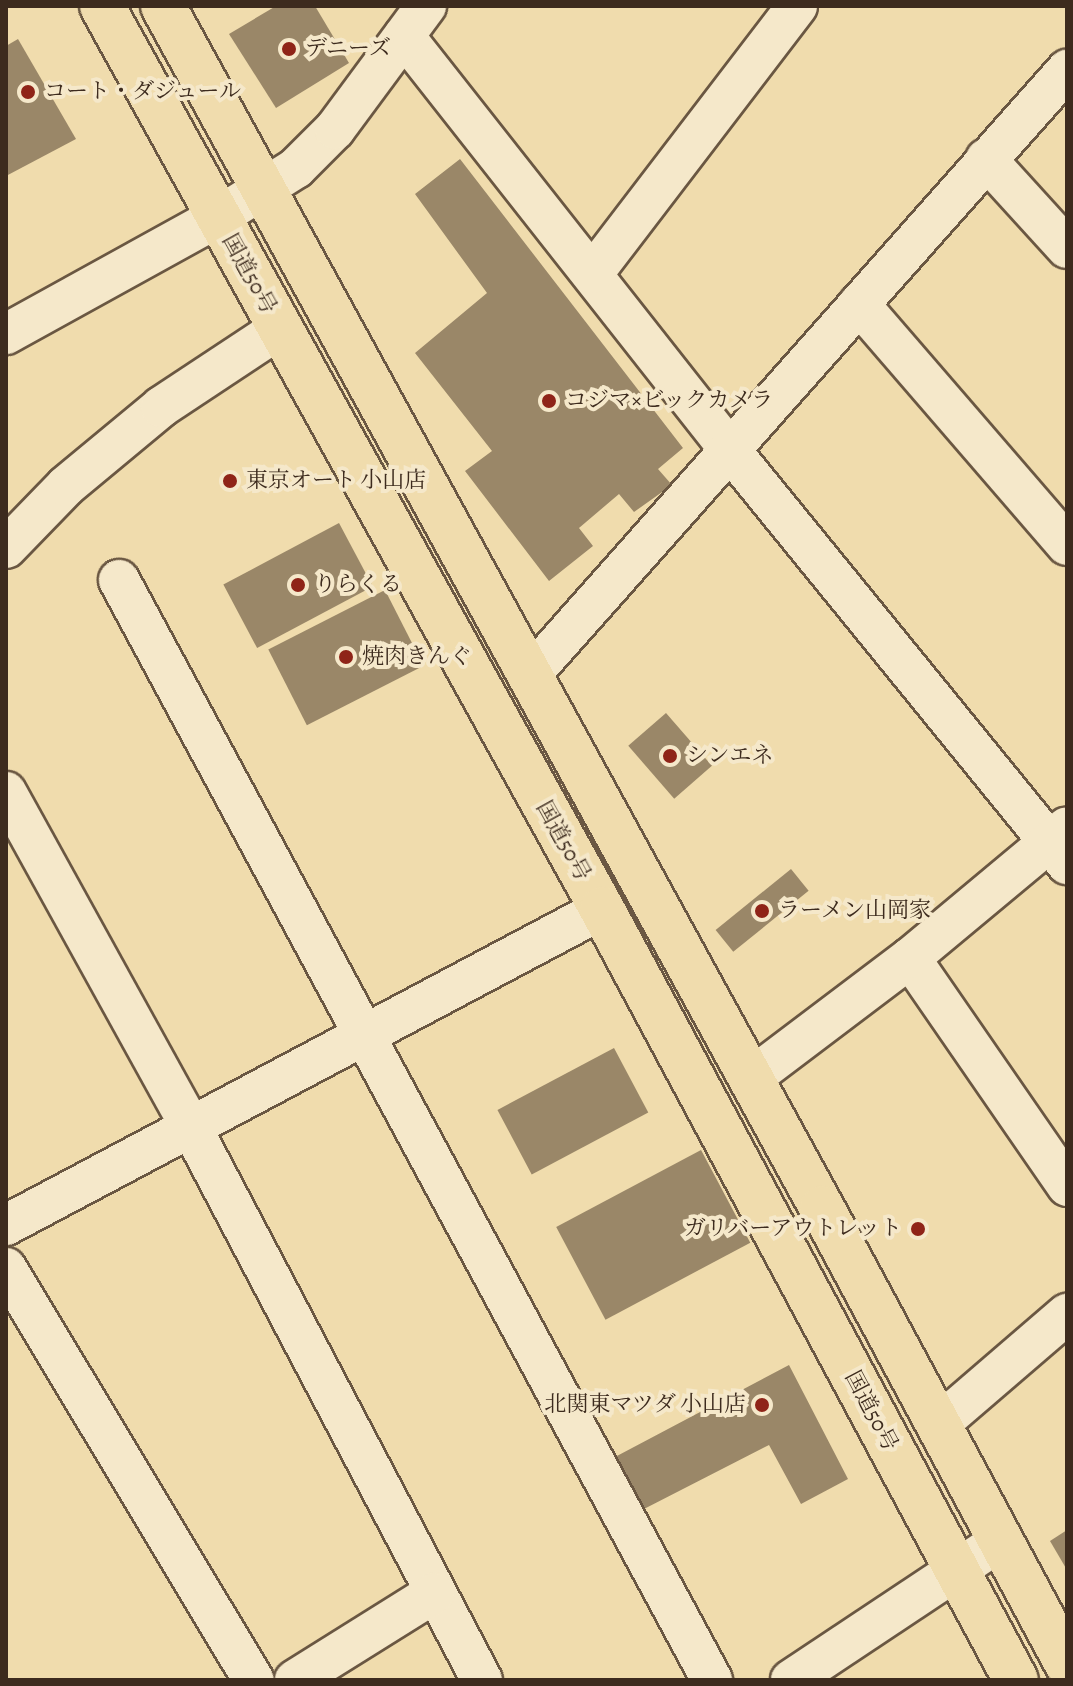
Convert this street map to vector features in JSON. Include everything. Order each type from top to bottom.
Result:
[{"type":"highway","name":"国道50号","points":[[102,6],[602,909],[1016,1680]]},
{"type":"highway","points":[[163,6],[531,674],[1067,1664]]},
{"type":"street","points":[[593,273],[797,6]]},
{"type":"street","points":[[6,334],[218,217],[296,168],[335,129],[415,21],[593,273],[730,450],[1061,844],[750,1079]]},
{"type":"street","points":[[531,674],[1067,70]]},
{"type":"street","points":[[986,159],[1067,248]]},
{"type":"street","points":[[859,304],[1067,545]]},
{"type":"street","points":[[6,548],[66,486],[161,407],[279,329]]},
{"type":"street","points":[[119,580],[712,1680]]},
{"type":"street","points":[[6,792],[191,1127],[482,1680]]},
{"type":"street","points":[[6,1225],[602,909]]},
{"type":"street","points":[[910,958],[1067,1186]]},
{"type":"street","points":[[6,1268],[254,1680]]},
{"type":"street","points":[[939,1424],[1067,1314]]},
{"type":"street","points":[[791,1680],[1002,1540]]},
{"type":"street","points":[[295,1680],[434,1593]]},
{"type":"building","name":"デニーズ","points":[[276,6],[315,6],[349,63],[276,108],[229,34]]},
{"type":"building","name":"コート・ダジュール","points":[[18,39],[76,139],[6,176],[6,46]]},
{"type":"building","name":"コジマ×ビックカメラ","points":[[460,159],[683,448],[658,469],[672,485],[634,512],[619,494],[579,528],[593,546],[549,581],[465,471],[492,451],[415,353],[487,293],[415,194]]},
{"type":"building","name":"りらくる","points":[[339,523],[373,587],[257,648],[223,585]]},
{"type":"building","name":"焼肉きんぐ","points":[[385,590],[424,666],[307,725],[268,649]]},
{"type":"building","name":"シンエネ","points":[[666,713],[712,766],[674,799],[628,746]]},
{"type":"building","name":"ラーメン山岡家","points":[[791,869],[809,891],[733,952],[716,930]]},
{"type":"building","points":[[614,1048],[648,1112],[532,1174],[497,1110]]},
{"type":"building","points":[[701,1150],[750,1243],[605,1320],[556,1227]]},
{"type":"building","name":"北関東マツダ 小山店","points":[[789,1365],[848,1479],[801,1504],[769,1445],[642,1510],[615,1457]]},
{"type":"building","points":[[1067,1530],[1067,1570],[1050,1541]]},
{"type":"place","name":"デニーズ","points":[[289,49]]},
{"type":"place","name":"コート・ダジュール","points":[[28,92]]},
{"type":"place","name":"コジマ×ビックカメラ","points":[[549,401]]},
{"type":"place","name":"東京オート 小山店","points":[[230,481]]},
{"type":"place","name":"りらくる","points":[[298,585]]},
{"type":"place","name":"焼肉きんぐ","points":[[346,657]]},
{"type":"place","name":"シンエネ","points":[[670,756]]},
{"type":"place","name":"ラーメン山岡家","points":[[762,911]]},
{"type":"place","name":"ガリバーアウトレット","points":[[918,1229]]},
{"type":"place","name":"北関東マツダ 小山店","points":[[762,1405]]}]
